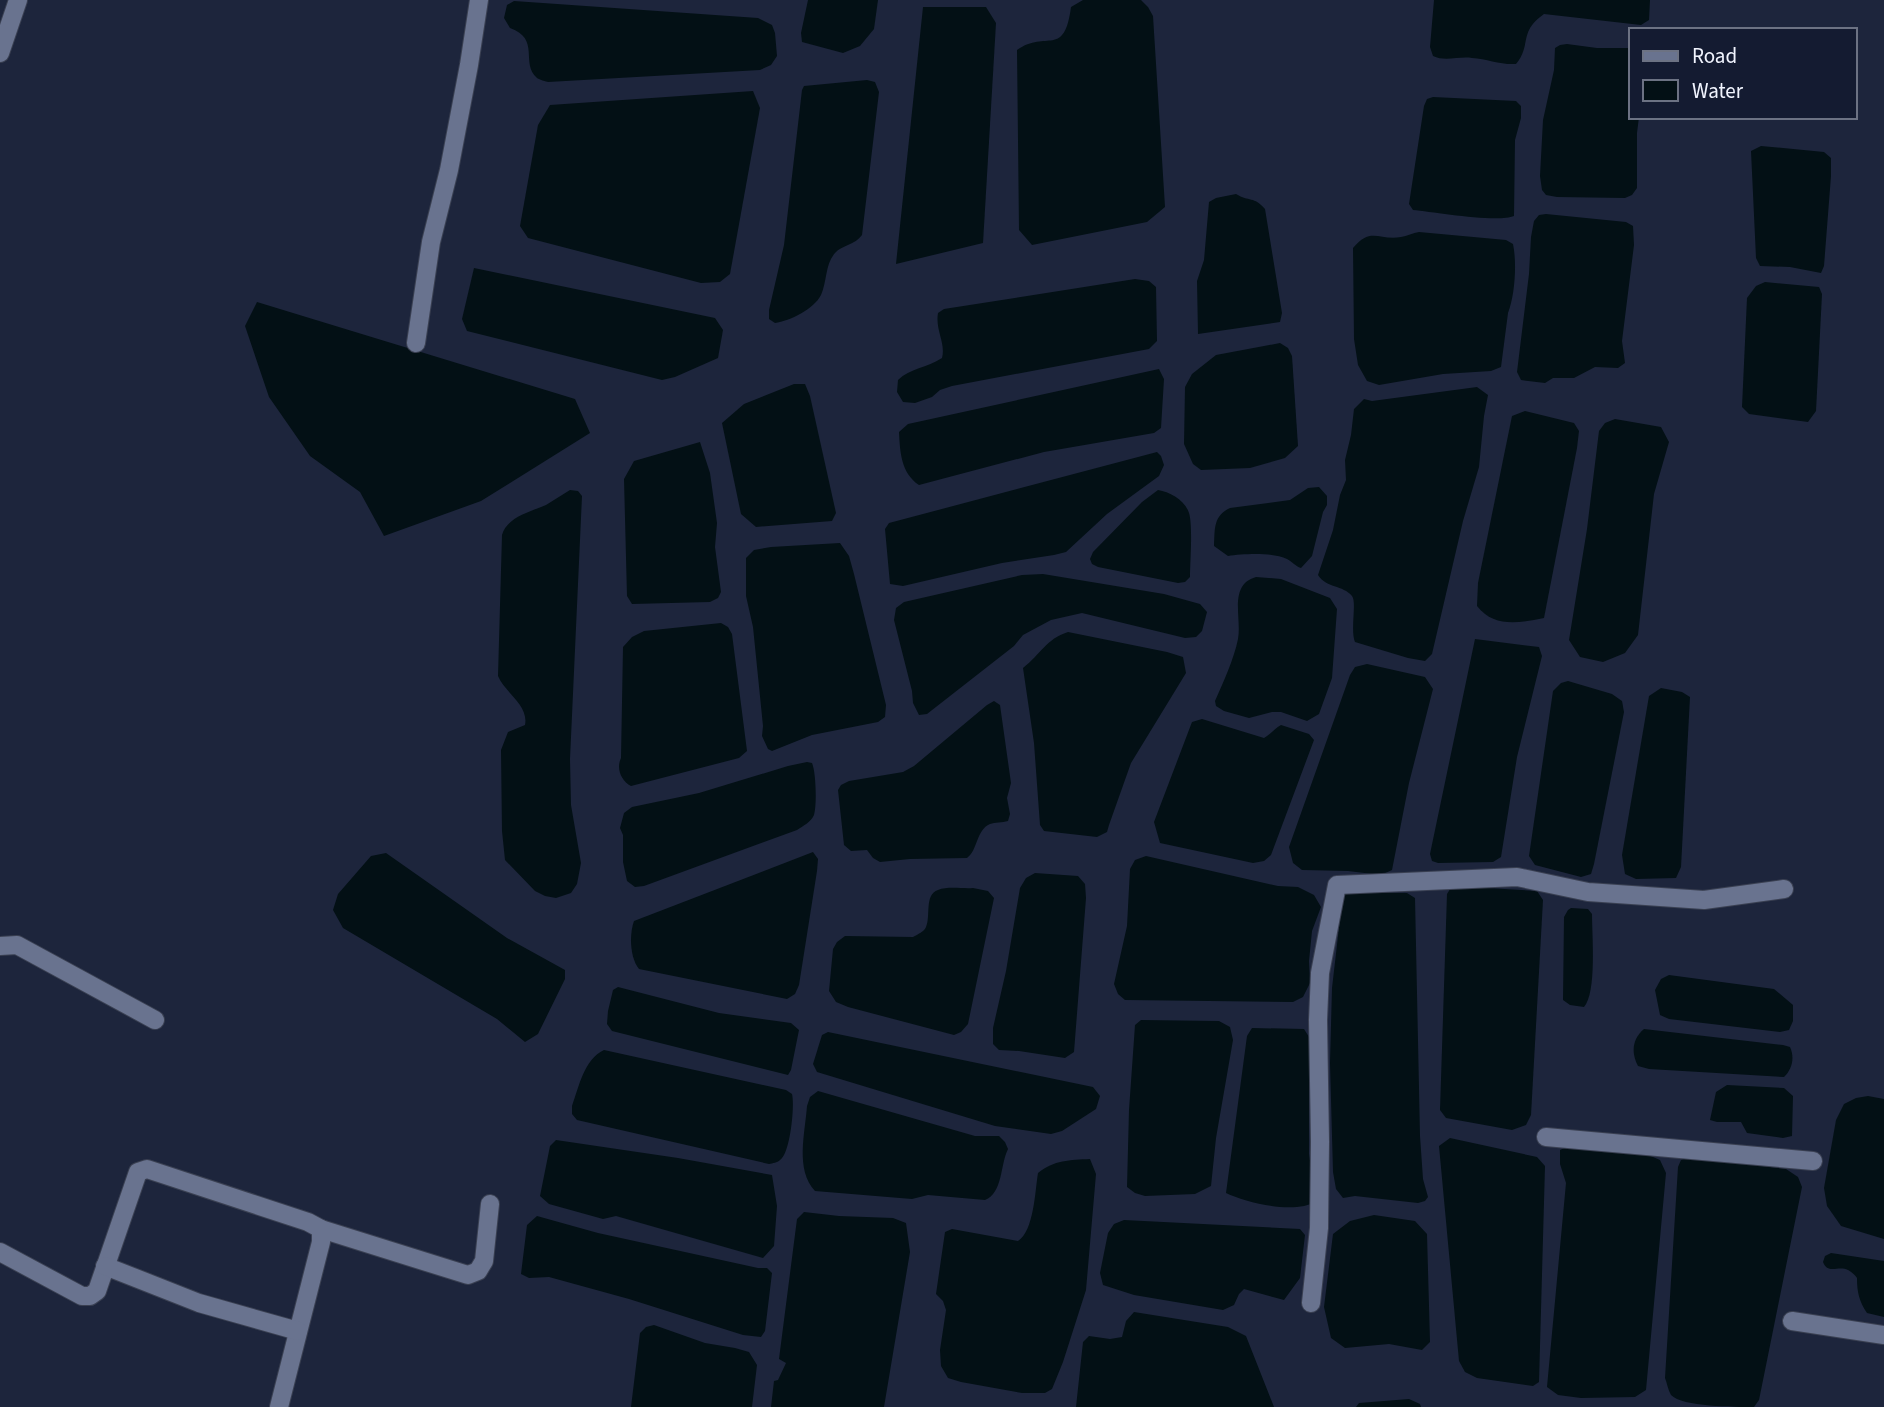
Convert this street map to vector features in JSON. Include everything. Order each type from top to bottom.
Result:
[{"type":"street","points":[[0,53],[18,0]]},
{"type":"street","points":[[416,343],[431,242],[451,160],[479,0]]},
{"type":"street","points":[[1311,1303],[1319,1228],[1320,973],[1337,885],[1517,877],[1588,892],[1704,900],[1784,889]]},
{"type":"street","points":[[0,946],[17,946],[155,1020]]},
{"type":"street","points":[[1546,1137],[1814,1161]]},
{"type":"street","points":[[0,1252],[82,1296],[90,1296],[97,1291],[138,1172],[147,1169],[308,1222],[321,1229],[468,1275],[478,1271],[484,1261],[490,1204]]},
{"type":"street","points":[[279,1407],[321,1242],[321,1229]]},
{"type":"street","points":[[105,1266],[222,1310],[298,1331]]},
{"type":"street","points":[[1792,1321],[1884,1335]]},
{"type":"water","points":[[808,0],[878,0],[874,29],[860,46],[843,53],[802,42],[801,33]]},
{"type":"water","points":[[1083,0],[1141,0],[1153,16],[1165,207],[1147,222],[1032,245],[1019,230],[1017,50],[1028,44],[1059,38],[1068,23],[1071,7]]},
{"type":"water","points":[[1434,0],[1650,0],[1649,20],[1641,25],[1544,14],[1531,27],[1521,57],[1516,64],[1510,64],[1433,56],[1430,47]]},
{"type":"water","points":[[514,1],[758,18],[772,25],[777,56],[771,65],[760,70],[547,82],[537,78],[532,72],[525,38],[510,28],[504,18],[507,5]]},
{"type":"water","points":[[923,7],[986,7],[996,23],[983,243],[896,264]]},
{"type":"water","points":[[1560,45],[1629,48],[1629,119],[1639,119],[1637,188],[1632,195],[1625,198],[1557,197],[1546,195],[1542,190],[1540,176],[1543,120],[1554,70],[1555,48]]},
{"type":"water","points":[[867,80],[875,82],[879,92],[862,235],[832,257],[818,300],[794,317],[775,323],[769,319],[769,310],[784,245],[802,90],[804,86]]},
{"type":"water","points":[[753,91],[760,108],[730,274],[720,282],[701,283],[528,238],[520,226],[538,125],[550,105]]},
{"type":"water","points":[[1433,97],[1516,101],[1521,106],[1515,140],[1514,216],[1480,218],[1413,210],[1409,204],[1424,106],[1427,99]]},
{"type":"water","points":[[1761,146],[1824,152],[1831,158],[1824,266],[1821,273],[1790,267],[1760,266],[1756,258],[1751,151]]},
{"type":"water","points":[[1236,194],[1258,202],[1265,209],[1282,313],[1280,322],[1198,334],[1197,281],[1204,260],[1209,202]]},
{"type":"water","points":[[1539,215],[1626,222],[1633,226],[1634,245],[1622,341],[1625,363],[1618,368],[1595,367],[1574,378],[1553,378],[1545,383],[1521,380],[1517,372],[1531,237],[1534,221]]},
{"type":"water","points":[[1419,232],[1506,240],[1513,244],[1514,288],[1501,367],[1491,371],[1443,374],[1379,385],[1367,381],[1358,365],[1354,339],[1353,248],[1359,241],[1370,236],[1393,238]]},
{"type":"water","points":[[474,268],[715,318],[723,330],[718,358],[662,380],[467,331],[462,319]]},
{"type":"water","points":[[1135,279],[1149,281],[1156,287],[1157,341],[1149,349],[952,386],[915,403],[903,402],[897,392],[898,380],[903,376],[942,358],[943,347],[937,319],[938,313],[944,309]]},
{"type":"water","points":[[1765,282],[1819,287],[1822,294],[1816,411],[1808,422],[1749,414],[1742,407],[1747,298],[1756,286]]},
{"type":"water","points":[[257,302],[575,399],[590,433],[481,501],[384,536],[360,492],[310,456],[269,397],[245,326]]},
{"type":"water","points":[[1280,343],[1288,348],[1292,356],[1298,446],[1285,458],[1250,468],[1201,470],[1193,464],[1184,444],[1185,387],[1192,374],[1216,355]]},
{"type":"water","points":[[1159,369],[1164,379],[1161,428],[1154,433],[1044,452],[919,485],[905,468],[899,432],[908,424]]},
{"type":"water","points":[[794,384],[805,384],[810,396],[836,513],[832,521],[756,527],[741,514],[722,423],[744,404]]},
{"type":"water","points":[[1477,387],[1488,395],[1479,467],[1463,521],[1432,654],[1425,661],[1355,642],[1352,596],[1325,582],[1318,575],[1346,480],[1345,460],[1354,409],[1364,399],[1372,401]]},
{"type":"water","points":[[1525,411],[1574,423],[1579,431],[1544,618],[1507,622],[1491,618],[1477,606],[1478,583],[1512,416]]},
{"type":"water","points":[[1615,419],[1661,427],[1669,442],[1654,494],[1638,635],[1625,653],[1603,662],[1580,657],[1569,640],[1599,431],[1605,423]]},
{"type":"water","points":[[700,442],[710,473],[717,523],[715,547],[721,592],[718,598],[710,602],[632,604],[627,596],[624,479],[634,461]]},
{"type":"water","points":[[1157,452],[1164,465],[1159,476],[1107,514],[1066,552],[1002,563],[903,586],[890,584],[885,529],[889,523]]},
{"type":"water","points":[[1319,487],[1327,496],[1327,505],[1312,556],[1301,568],[1274,555],[1228,556],[1214,546],[1215,529],[1224,511],[1290,500],[1308,488]]},
{"type":"water","points":[[570,490],[578,491],[582,496],[570,759],[571,805],[581,863],[577,884],[571,893],[556,898],[535,891],[505,860],[501,750],[508,732],[525,725],[525,718],[520,705],[498,676],[502,535],[514,519],[546,505]]},
{"type":"water","points":[[1158,490],[1176,497],[1189,513],[1190,577],[1185,582],[1178,583],[1092,564],[1090,559],[1093,552],[1142,502]]},
{"type":"water","points":[[840,543],[849,556],[854,574],[886,705],[885,717],[878,722],[812,735],[772,751],[768,749],[762,736],[753,627],[746,596],[746,558],[754,550],[771,547]]},
{"type":"water","points":[[1043,574],[1164,594],[1200,604],[1207,612],[1202,631],[1196,637],[1185,638],[1082,613],[1051,620],[1023,635],[1014,646],[927,714],[919,715],[913,703],[894,620],[896,608],[904,602],[1022,575]]},
{"type":"water","points":[[1256,577],[1281,579],[1330,598],[1337,609],[1332,678],[1319,714],[1307,721],[1281,712],[1249,718],[1216,706],[1215,701],[1238,639],[1239,595],[1247,581]]},
{"type":"water","points":[[721,623],[728,627],[732,634],[747,751],[739,758],[631,786],[627,784],[619,770],[623,647],[632,637],[644,631]]},
{"type":"water","points":[[1068,632],[1183,657],[1186,673],[1131,763],[1107,832],[1097,837],[1044,831],[1040,825],[1034,743],[1023,668],[1049,643]]},
{"type":"water","points":[[1475,639],[1539,647],[1542,656],[1517,757],[1501,857],[1493,862],[1438,863],[1432,861],[1430,854]]},
{"type":"water","points":[[1367,664],[1425,677],[1433,689],[1409,783],[1392,870],[1381,875],[1302,870],[1293,863],[1289,847],[1350,675],[1355,667]]},
{"type":"water","points":[[1568,681],[1612,694],[1622,701],[1624,712],[1594,864],[1591,874],[1581,877],[1535,865],[1529,856],[1553,691],[1561,683]]},
{"type":"water","points":[[1661,688],[1682,692],[1690,697],[1681,867],[1676,878],[1636,879],[1625,874],[1622,855],[1649,696]]},
{"type":"water","points":[[994,701],[1000,705],[1011,783],[1007,798],[1010,814],[1008,821],[992,823],[985,827],[967,858],[880,862],[867,850],[851,851],[844,845],[838,790],[841,785],[849,781],[903,772],[914,766]]},
{"type":"water","points":[[1202,719],[1264,738],[1281,725],[1309,734],[1314,740],[1271,855],[1264,861],[1253,863],[1160,843],[1154,822],[1192,722]]},
{"type":"water","points":[[807,762],[812,763],[813,767],[816,804],[811,820],[797,830],[644,886],[635,887],[627,881],[620,828],[624,813],[632,807],[699,793]]},
{"type":"water","points":[[813,852],[818,859],[817,871],[799,985],[795,994],[787,999],[639,969],[631,946],[634,921]]},
{"type":"water","points":[[386,853],[507,938],[565,970],[565,979],[538,1034],[525,1042],[497,1019],[343,928],[333,910],[338,894],[371,856]]},
{"type":"water","points":[[1146,856],[1278,886],[1298,887],[1314,895],[1321,907],[1312,931],[1310,983],[1303,997],[1293,1002],[1125,1000],[1118,994],[1114,984],[1127,926],[1130,869],[1135,860]]},
{"type":"water","points":[[1035,873],[1078,876],[1085,884],[1074,1052],[1065,1058],[999,1050],[993,1044],[993,1028],[1020,888],[1026,878]]},
{"type":"water","points":[[1452,886],[1537,891],[1543,900],[1531,1115],[1526,1125],[1512,1130],[1446,1118],[1440,1110],[1447,894]]},
{"type":"water","points":[[946,888],[988,891],[994,898],[968,1024],[961,1032],[954,1035],[836,1002],[829,991],[833,949],[837,942],[845,936],[913,937],[926,927],[929,901],[934,893]]},
{"type":"water","points":[[1343,893],[1407,893],[1415,898],[1420,1136],[1423,1179],[1428,1197],[1418,1203],[1355,1196],[1343,1198],[1336,1189],[1333,1172],[1330,1063],[1332,988]]},
{"type":"water","points":[[1571,908],[1588,909],[1592,914],[1591,990],[1584,1007],[1570,1005],[1563,1000],[1564,917]]},
{"type":"water","points":[[1669,975],[1774,989],[1793,1005],[1793,1021],[1789,1030],[1780,1032],[1669,1019],[1660,1015],[1655,990],[1661,979]]},
{"type":"water","points":[[618,987],[719,1013],[791,1023],[799,1030],[791,1070],[788,1075],[612,1031],[607,1024],[608,1011],[613,990]]},
{"type":"water","points":[[1141,1020],[1219,1021],[1230,1027],[1233,1040],[1216,1138],[1211,1186],[1195,1194],[1145,1196],[1127,1187],[1135,1025]]},
{"type":"water","points":[[1252,1028],[1304,1029],[1309,1037],[1309,1154],[1316,1201],[1307,1205],[1271,1206],[1226,1193],[1247,1036]]},
{"type":"water","points":[[1644,1029],[1783,1045],[1790,1047],[1792,1063],[1784,1077],[1649,1069],[1638,1066],[1634,1056],[1635,1042]]},
{"type":"water","points":[[828,1032],[1093,1087],[1100,1096],[1096,1109],[1062,1131],[1051,1134],[995,1126],[817,1072],[813,1064],[822,1035]]},
{"type":"water","points":[[604,1050],[786,1090],[792,1094],[793,1109],[784,1156],[778,1162],[769,1164],[577,1120],[572,1114],[572,1106],[580,1082],[592,1060]]},
{"type":"water","points":[[1727,1085],[1784,1088],[1793,1096],[1792,1136],[1783,1138],[1747,1133],[1741,1122],[1710,1120],[1716,1092]]},
{"type":"water","points":[[818,1091],[975,1136],[999,1136],[1008,1149],[995,1191],[985,1200],[928,1195],[912,1199],[815,1191],[805,1172],[803,1151],[807,1106],[810,1097]]},
{"type":"water","points":[[1868,1096],[1884,1099],[1884,1239],[1841,1226],[1827,1206],[1824,1188],[1836,1120],[1844,1104]]},
{"type":"water","points":[[1450,1138],[1537,1157],[1545,1166],[1539,1382],[1533,1386],[1477,1378],[1465,1372],[1459,1361],[1439,1146]]},
{"type":"water","points":[[556,1140],[772,1175],[777,1206],[774,1246],[763,1258],[616,1216],[603,1219],[549,1204],[540,1196],[550,1146]]},
{"type":"water","points":[[1571,1145],[1646,1154],[1660,1160],[1666,1173],[1646,1390],[1635,1397],[1581,1398],[1558,1395],[1547,1387],[1566,1183],[1560,1164],[1560,1150]]},
{"type":"water","points":[[1690,1157],[1786,1169],[1798,1177],[1802,1187],[1759,1400],[1754,1407],[1710,1406],[1686,1402],[1671,1395],[1665,1378],[1678,1167],[1681,1160]]},
{"type":"water","points":[[1090,1159],[1096,1174],[1086,1290],[1052,1389],[1045,1393],[1022,1393],[948,1378],[941,1366],[940,1350],[946,1310],[943,1301],[936,1294],[945,1232],[952,1229],[1018,1241],[1031,1220],[1038,1173],[1056,1163]]},
{"type":"water","points":[[804,1212],[893,1218],[906,1223],[910,1252],[884,1407],[771,1407],[774,1381],[778,1380],[786,1363],[779,1359],[797,1219]]},
{"type":"water","points":[[1374,1215],[1415,1221],[1427,1234],[1430,1342],[1422,1350],[1389,1344],[1345,1348],[1331,1338],[1324,1307],[1333,1234],[1350,1221]]},
{"type":"water","points":[[537,1216],[598,1233],[767,1268],[772,1273],[765,1331],[761,1337],[743,1335],[549,1277],[529,1278],[521,1274],[527,1225]]},
{"type":"water","points":[[1124,1220],[1300,1229],[1305,1235],[1300,1278],[1284,1300],[1244,1289],[1234,1305],[1223,1310],[1134,1295],[1103,1285],[1100,1273],[1108,1233],[1114,1224]]},
{"type":"water","points":[[1831,1253],[1884,1261],[1884,1317],[1867,1313],[1860,1300],[1857,1278],[1853,1274],[1848,1270],[1825,1266],[1825,1256]]},
{"type":"water","points":[[1134,1312],[1228,1327],[1246,1336],[1274,1407],[1076,1407],[1083,1342],[1089,1336],[1110,1339],[1122,1337],[1126,1321]]},
{"type":"water","points":[[654,1325],[705,1343],[749,1352],[757,1365],[752,1407],[631,1407],[640,1333],[646,1327]]},
{"type":"water","points":[[1409,1399],[1421,1407],[1356,1407],[1359,1403]]}]
